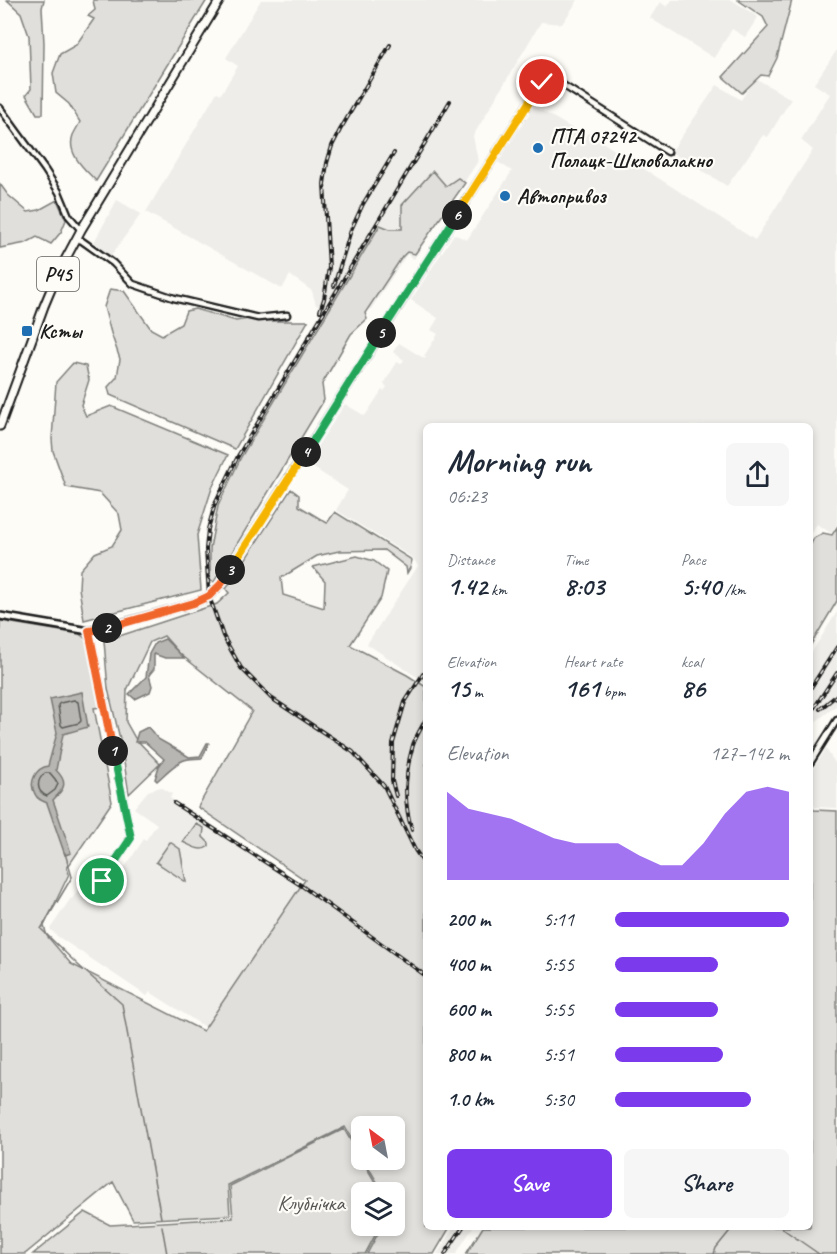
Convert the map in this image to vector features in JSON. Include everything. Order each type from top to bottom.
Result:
[{"type":"main road","name":"Р45","points":[[0,426],[52,286],[79,234],[220,0]]},
{"type":"street","points":[[0,616],[89,631],[194,603],[209,596],[221,584],[542,82],[547,79],[555,80],[668,152]]},
{"type":"street","points":[[0,108],[59,192],[79,234],[113,263],[133,285],[174,298],[258,318],[287,315]]},
{"type":"street","points":[[89,631],[131,838],[102,881]]},
{"type":"street","points":[[813,758],[836,723]]},
{"type":"shaded area","points":[[261,0],[578,0],[562,24],[541,22],[473,136],[478,161],[414,259],[407,254],[371,309],[336,310],[316,305],[312,291],[290,275],[282,289],[146,212],[217,92],[221,94],[238,66],[226,58]]},
{"type":"shaded area","points":[[672,0],[732,0],[758,17],[745,37],[732,29],[714,58],[650,18],[660,2],[667,7]]},
{"type":"shaded area","points":[[837,50],[837,524],[831,533],[817,524],[813,530],[813,423],[423,423],[423,681],[367,644],[418,566],[413,558],[336,510],[348,490],[306,463],[345,404],[365,416],[382,390],[384,391],[387,387],[384,384],[397,362],[401,364],[404,360],[393,352],[399,343],[425,359],[424,356],[438,334],[431,330],[438,318],[411,300],[454,234],[467,240],[512,171],[498,162],[534,106],[585,136],[588,133],[755,240],[813,150],[801,140],[830,94],[814,84]]},
{"type":"shaded area","points":[[755,78],[791,99],[768,137],[763,135],[727,186],[671,152],[717,85],[741,100]]},
{"type":"shaded area","points":[[117,200],[141,214],[110,257],[94,242]]},
{"type":"shaded area","points":[[837,612],[837,705],[813,724],[813,650]]},
{"type":"shaded area","points":[[826,749],[837,766],[837,808],[815,807],[813,769]]},
{"type":"shaded area","points":[[161,787],[172,794],[170,798],[303,884],[205,1027],[150,992],[147,996],[50,929],[82,884],[77,879],[84,869],[105,882],[108,878],[115,882],[157,824],[134,808],[148,791]]},
{"type":"shaded area","points":[[452,1230],[471,1230],[456,1254],[437,1254]]},
{"type":"green space","points":[[7,0],[44,0],[42,8],[43,114],[37,114],[26,95],[31,89],[29,36],[21,13]]},
{"type":"green space","points":[[93,0],[207,0],[96,181],[74,155],[73,135],[80,122],[69,104],[56,93],[53,73],[60,54],[76,45],[94,19],[88,16],[95,10]]},
{"type":"green space","points":[[738,0],[792,0],[777,58],[768,76],[761,75],[742,93],[723,77],[768,27],[763,17]]},
{"type":"green space","points":[[433,171],[446,186],[458,178],[465,183],[415,254],[407,252],[402,257],[365,313],[367,319],[351,334],[322,384],[324,400],[214,582],[210,581],[210,548],[218,506],[241,457],[380,225],[390,229],[402,229],[402,205]]},
{"type":"green space","points":[[0,184],[8,195],[28,212],[39,210],[57,200],[66,220],[61,232],[51,244],[37,237],[26,243],[0,248]]},
{"type":"green space","points":[[110,289],[124,291],[151,329],[162,335],[181,324],[186,311],[195,309],[236,321],[248,319],[308,321],[235,449],[110,395],[108,387],[117,377],[120,359],[104,307]]},
{"type":"green space","points":[[73,363],[86,366],[89,380],[81,405],[86,416],[111,406],[228,455],[212,488],[197,535],[201,590],[84,620],[79,588],[80,570],[95,553],[112,546],[122,530],[119,514],[100,493],[66,487],[53,451],[56,382]]},
{"type":"green space","points":[[291,489],[299,495],[299,506],[327,523],[335,512],[412,560],[407,573],[406,567],[384,550],[339,551],[317,556],[281,578],[283,595],[324,608],[325,581],[313,567],[357,556],[374,561],[387,571],[381,598],[350,645],[423,685],[423,1230],[448,1230],[434,1254],[367,1254],[377,1236],[405,1236],[405,1182],[377,1182],[370,1170],[405,1170],[405,1116],[351,1116],[351,1138],[345,1127],[228,1185],[230,1215],[133,1220],[113,1182],[25,1254],[0,1254],[0,621],[79,634],[88,640],[101,707],[94,708],[112,802],[67,868],[69,874],[44,926],[47,936],[71,964],[203,1031],[305,880],[198,807],[252,711],[180,654],[164,636],[150,642],[127,690],[126,722],[135,738],[160,764],[129,794],[121,743],[108,689],[104,641],[217,604],[229,593],[226,589]]},
{"type":"green space","points":[[837,527],[837,601],[813,641],[813,540],[823,533],[832,535]]},
{"type":"green space","points":[[813,808],[837,811],[837,1254],[466,1254],[481,1230],[813,1230]]},
{"type":"green space","points":[[196,824],[204,828],[203,837],[209,843],[206,848],[196,848],[183,842]]},
{"type":"green space","points":[[170,842],[180,849],[186,882],[156,862]]},
{"type":"green space","name":"Клубнічка","points":[[344,1129],[351,1141],[351,1170],[368,1170],[375,1182],[351,1182],[351,1236],[375,1236],[365,1254],[33,1254],[85,1212],[110,1225],[233,1218],[230,1186]]},
{"type":"water","points":[[165,639],[184,658],[165,658],[154,654],[154,669],[149,675],[152,686],[150,692],[135,699],[129,694],[146,677],[149,654],[155,643]]},
{"type":"water","points":[[82,692],[88,727],[63,734],[56,770],[64,782],[64,786],[53,800],[71,853],[65,855],[47,803],[37,797],[32,785],[34,776],[48,766],[57,733],[50,699]]},
{"type":"water","points":[[148,727],[158,739],[189,757],[200,756],[209,743],[202,758],[182,761],[157,781],[155,779],[159,766],[164,759],[145,742],[135,742],[138,732]]},
{"type":"waterway","points":[[65,853],[72,877],[41,929],[122,1004],[161,1218]]},
{"type":"waterway","points":[[162,1226],[167,1254]]},
{"type":"waterway","points":[[714,1254],[731,1230]]},
{"type":"waterway","points":[[784,1230],[819,1254]]},
{"type":"railway","points":[[320,311],[329,267],[324,184],[327,163],[340,130],[390,45]]},
{"type":"railway","points":[[423,862],[384,786],[353,752],[271,698],[241,668],[223,636],[209,596],[206,549],[208,529],[215,504],[238,456],[450,101]]},
{"type":"railway","points":[[334,286],[351,230],[363,204],[394,153]]},
{"type":"railway","points":[[813,684],[837,647]]},
{"type":"railway","points":[[813,709],[837,673]]},
{"type":"railway","points":[[396,796],[392,781],[393,743],[405,702],[423,674]]},
{"type":"railway","points":[[820,709],[837,695]]},
{"type":"railway","points":[[412,830],[406,798],[408,766],[413,745],[423,724]]},
{"type":"railway","points":[[174,803],[302,886],[423,974]]},
{"type":"railway","points":[[445,1254],[461,1230]]},
{"type":"place","name":"ПТА 07242 Полацк-Шкловалакно","points":[[538,148]]},
{"type":"place","name":"Автопривоз","points":[[505,196]]},
{"type":"place","name":"Ксты","points":[[27,331]]},
{"type":"route","points":[[102,881],[131,838],[89,631],[194,603],[209,596],[221,584],[542,82]]}]
